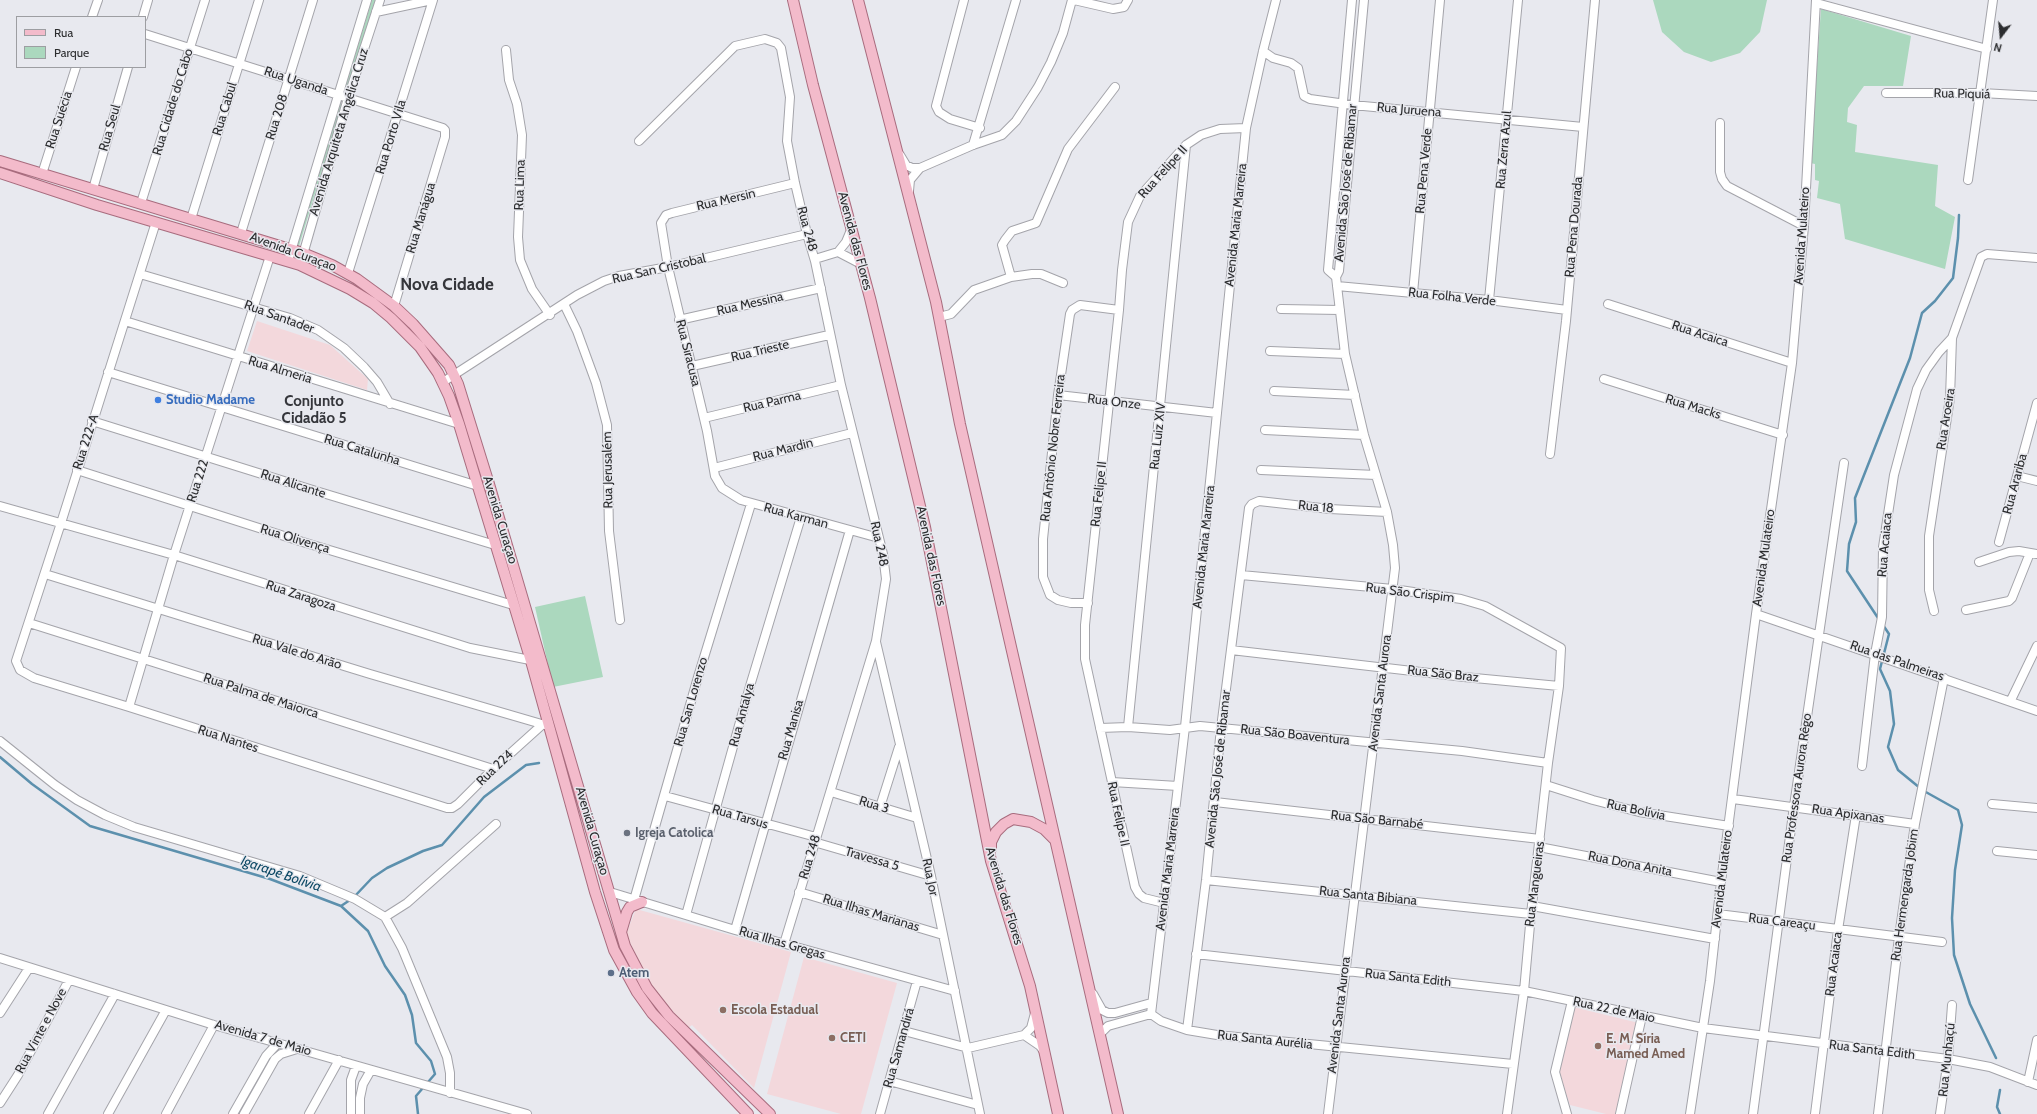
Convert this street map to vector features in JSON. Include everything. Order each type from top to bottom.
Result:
[{"type":"main road","name":"Avenida das Flores","points":[[793,0],[813,85],[861,264],[925,527],[991,862],[1018,942],[1035,1008],[1058,1114]]},
{"type":"main road","points":[[858,0],[876,78],[909,197],[939,317],[964,439],[1084,971],[1118,1114]]},
{"type":"main road","name":"Avenida Curaçao","points":[[0,161],[291,249],[348,273],[394,306],[449,365],[455,376],[542,661],[586,808],[610,892],[620,934],[635,967],[660,1005],[770,1114]]},
{"type":"main road","name":"Avenida Curaçao","points":[[0,173],[300,265],[350,289],[391,318],[420,347],[432,363],[443,382],[459,424],[531,661],[546,725],[573,808],[606,928],[629,979],[652,1013],[748,1114]]},
{"type":"main road","points":[[573,808],[586,808]]},
{"type":"main road","points":[[991,862],[991,842],[996,832],[1004,824],[1014,819],[1031,822],[1044,829],[1055,840]]},
{"type":"main road","points":[[620,934],[627,912],[630,907],[638,901]]},
{"type":"street","points":[[92,16],[98,0]]},
{"type":"street","points":[[143,16],[148,0]]},
{"type":"street","name":"Rua Cidade do Cabo","points":[[141,203],[205,0]]},
{"type":"street","name":"Rua Cabul","points":[[191,219],[259,0]]},
{"type":"street","name":"Rua 208","points":[[241,234],[313,0]]},
{"type":"street","name":"Avenida Arquiteta Angélica Cruz","points":[[288,261],[367,0]]},
{"type":"street","name":"Avenida Arquiteta Angélica Cruz","points":[[300,265],[348,98],[380,0]]},
{"type":"street","points":[[376,12],[432,0]]},
{"type":"street","name":"Rua Porto Vila","points":[[348,273],[432,0]]},
{"type":"street","points":[[964,0],[936,106],[939,112],[950,119],[980,128]]},
{"type":"street","points":[[973,145],[980,128],[1016,0]]},
{"type":"street","points":[[894,142],[906,165],[912,168],[920,168],[973,145],[1002,135],[1016,121],[1038,88],[1063,33],[1073,0],[1119,9],[1128,0]]},
{"type":"street","name":"Avenida Maria Marreira","points":[[1151,1003],[1185,727],[1246,128],[1276,0]]},
{"type":"street","name":"Avenida São José de Ribamar","points":[[1352,0],[1328,270],[1336,277],[1339,271],[1353,105],[1364,0]]},
{"type":"street","name":"Rua Pena Verde","points":[[1413,293],[1440,0]]},
{"type":"street","name":"Rua Zerra Azul","points":[[1489,300],[1518,0]]},
{"type":"street","name":"Rua Pena Dourada","points":[[1550,454],[1567,310],[1595,0]]},
{"type":"street","points":[[1968,180],[1993,0]]},
{"type":"street","points":[[1816,1],[1986,49]]},
{"type":"street","name":"Avenida Mulateiro","points":[[1690,1114],[1715,939],[1756,614],[1783,435],[1792,363],[1804,226],[1816,1]]},
{"type":"street","name":"Rua Uganda","points":[[146,34],[440,126],[445,130]]},
{"type":"street","name":"Rua 248","points":[[639,141],[735,46],[765,39],[777,43],[781,48],[790,97],[787,141],[795,183],[807,234],[815,259],[829,335],[879,538],[884,560],[886,579],[876,641],[784,944]]},
{"type":"street","name":"Rua Lima","points":[[506,50],[509,80],[517,104],[522,135],[518,237],[520,260],[532,288],[550,315]]},
{"type":"street","name":"Rua Juruena","points":[[1263,51],[1274,58],[1298,68],[1304,96],[1316,100],[1353,105],[1583,127]]},
{"type":"street","name":"Rua Suécia","points":[[42,174],[76,68]]},
{"type":"street","name":"Rua Seul","points":[[93,189],[128,68]]},
{"type":"street","points":[[1010,277],[1002,245],[1012,231],[1036,222],[1068,149],[1115,87]]},
{"type":"street","name":"Rua Piquiá","points":[[1886,93],[1981,93],[2037,96]]},
{"type":"street","points":[[1720,123],[1720,172],[1722,179],[1727,186],[1804,226]]},
{"type":"street","name":"Rua Felipe II","points":[[1164,903],[1144,898],[1138,894],[1135,887],[1085,658],[1085,631],[1127,228],[1132,209],[1140,196],[1186,145],[1201,135],[1220,129],[1246,128]]},
{"type":"street","name":"Rua Manágua","points":[[394,306],[440,155],[445,130]]},
{"type":"street","name":"Rua Luiz XIV","points":[[1128,727],[1186,145]]},
{"type":"street","points":[[909,197],[910,180],[920,168]]},
{"type":"street","name":"Rua Mersin","points":[[660,223],[666,215],[672,212],[795,183]]},
{"type":"street","name":"Rua 222-A","points":[[16,661],[62,523],[92,421],[156,222]]},
{"type":"street","name":"Rua Siracusa","points":[[660,223],[679,320],[692,366],[718,483]]},
{"type":"street","points":[[815,259],[838,252],[846,242],[851,230]]},
{"type":"street","name":"Rua San Cristobal","points":[[443,382],[455,376],[550,315],[577,295],[619,276],[668,267],[807,234]]},
{"type":"street","points":[[838,252],[861,264]]},
{"type":"street","name":"Rua Aroeira","points":[[1934,612],[1929,590],[1929,536],[1950,398],[1952,338],[1981,257],[1987,254],[2037,258]]},
{"type":"street","name":"Rua 222","points":[[130,707],[174,555],[270,256]]},
{"type":"street","name":"Rua Santader","points":[[140,274],[290,318],[311,327],[344,348],[377,382],[390,404]]},
{"type":"street","points":[[939,317],[951,314],[974,290],[1010,277],[1041,274],[1063,283]]},
{"type":"street","name":"Avenida Santa Aurora","points":[[1328,1114],[1395,568],[1393,545],[1387,512],[1364,435],[1345,354],[1336,277]]},
{"type":"street","name":"Rua Folha Verde","points":[[1337,286],[1489,300],[1567,310]]},
{"type":"street","name":"Rua Messina","points":[[679,320],[821,288]]},
{"type":"street","name":"Rua Jerusalém","points":[[564,304],[577,331],[596,383],[607,425],[608,531],[620,620]]},
{"type":"street","name":"Rua Acaica","points":[[1608,304],[1792,363]]},
{"type":"street","name":"Rua Antônio Nobre Ferreira","points":[[1088,603],[1071,603],[1058,600],[1050,595],[1043,576],[1043,539],[1058,395],[1070,314],[1072,310],[1080,305],[1119,310]]},
{"type":"street","points":[[1281,309],[1340,310]]},
{"type":"street","name":"Rua Almeria","points":[[124,322],[459,424]]},
{"type":"street","name":"Rua Trieste","points":[[692,366],[829,335]]},
{"type":"street","name":"Rua Acaiaca","points":[[1862,766],[1875,654],[1882,617],[1883,547],[1889,504],[1901,446],[1917,389],[1926,370],[1938,352],[1952,338]]},
{"type":"street","points":[[1270,351],[1345,354]]},
{"type":"street","name":"Rua Catalunha","points":[[108,372],[478,486]]},
{"type":"street","name":"Rua Macks","points":[[1604,379],[1783,435]]},
{"type":"street","name":"Rua Parma","points":[[704,418],[841,385]]},
{"type":"street","points":[[1274,391],[1355,395]]},
{"type":"street","name":"Rua Onze","points":[[1058,395],[1217,413]]},
{"type":"street","name":"Rua Arariba","points":[[1999,542],[2037,403]]},
{"type":"street","name":"Rua Alicante","points":[[92,421],[495,545]]},
{"type":"street","points":[[1265,430],[1364,435]]},
{"type":"street","name":"Rua Mardin","points":[[714,468],[852,433]]},
{"type":"street","name":"Rua Professora Aurora Rêgo","points":[[1753,1114],[1818,634],[1844,463]]},
{"type":"street","name":"Rua Olivença","points":[[77,470],[513,605]]},
{"type":"street","points":[[1261,470],[1376,475]]},
{"type":"street","points":[[2018,476],[2037,481]]},
{"type":"street","name":"Rua Karman","points":[[718,483],[727,492],[751,504],[879,538]]},
{"type":"street","name":"Rua 18","points":[[1249,508],[1252,504],[1260,501],[1330,509],[1387,512]]},
{"type":"street","name":"Rua San Lorenzo","points":[[638,901],[698,677],[751,504]]},
{"type":"street","name":"Rua Zaragoza","points":[[0,506],[174,555],[463,646],[531,661],[542,661]]},
{"type":"street","name":"Avenida São José de Ribamar","points":[[1187,1030],[1215,802],[1221,728],[1249,508]]},
{"type":"street","name":"Rua Antalya","points":[[686,915],[750,686],[801,517]]},
{"type":"street","name":"Rua Manisa","points":[[735,930],[850,530]]},
{"type":"street","points":[[1966,610],[2009,601],[2012,598],[2034,554],[2019,551],[2009,552],[1979,562]]},
{"type":"street","name":"Rua Vale do Arão","points":[[45,574],[468,703],[546,725]]},
{"type":"street","name":"Rua São Crispim","points":[[1241,575],[1393,589],[1461,599],[1485,606],[1558,644],[1562,653]]},
{"type":"street","name":"Rua das Palmeiras","points":[[1756,614],[2011,700],[2037,711]]},
{"type":"street","name":"Rua Palma de Maiorca","points":[[29,623],[493,769]]},
{"type":"street","name":"Rua Jor","points":[[876,641],[968,1048],[980,1114]]},
{"type":"street","points":[[2011,700],[2037,646]]},
{"type":"street","name":"Rua São Braz","points":[[1231,650],[1559,686]]},
{"type":"street","name":"Rua Mangueiras","points":[[1507,1114],[1524,991],[1531,910],[1562,653]]},
{"type":"street","name":"Rua Nantes","points":[[16,661],[20,670],[34,678],[130,707],[446,808]]},
{"type":"street","name":"Rua Hermengarda Jobim","points":[[1878,1114],[1899,936],[1915,824],[1944,678]]},
{"type":"street","name":"Rua 224","points":[[446,808],[452,808],[458,804],[493,769],[546,725]]},
{"type":"street","name":"Rua São Boaventura","points":[[1100,728],[1128,727],[1170,730],[1200,726],[1462,752],[1548,763]]},
{"type":"street","points":[[0,741],[55,785],[77,800],[105,815],[134,827],[300,876],[355,899],[385,917],[402,948],[447,1057],[450,1073],[450,1093]]},
{"type":"street","points":[[880,807],[899,747]]},
{"type":"street","points":[[1112,782],[1178,786]]},
{"type":"street","name":"Rua Bolívia","points":[[1546,785],[1639,812],[1729,826]]},
{"type":"street","name":"Rua 3","points":[[831,792],[917,818]]},
{"type":"street","name":"Rua Tarsus","points":[[665,796],[765,824],[815,840]]},
{"type":"street","name":"Rua Apixanas","points":[[1733,799],[1794,806],[1915,824]]},
{"type":"street","name":"Rua São Barnabé","points":[[1215,802],[1540,839]]},
{"type":"street","points":[[1992,804],[2037,808]]},
{"type":"street","name":"Rua Acaiaca","points":[[1815,1114],[1838,930],[1856,815]]},
{"type":"street","points":[[385,917],[407,902],[496,824]]},
{"type":"street","name":"Travessa 5","points":[[815,840],[930,876]]},
{"type":"street","name":"Rua Dona Anita","points":[[1539,847],[1721,882]]},
{"type":"street","points":[[1997,850],[2037,855]]},
{"type":"street","name":"Rua Santa Bibiana","points":[[1206,880],[1531,910],[1715,939]]},
{"type":"street","name":"Rua Ilhas Gregas","points":[[610,892],[735,930],[955,991]]},
{"type":"street","name":"Rua Ilhas Marianas","points":[[800,892],[943,935]]},
{"type":"street","name":"Rua Careaçu","points":[[1718,914],[1942,942]]},
{"type":"street","name":"Rua Santa Edith","points":[[1196,954],[1524,991]]},
{"type":"street","name":"Avenida 7 de Maio","points":[[0,958],[214,1025],[339,1060],[438,1090],[527,1114]]},
{"type":"street","points":[[0,1013],[29,968]]},
{"type":"street","points":[[1084,971],[1093,994],[1102,1010],[1115,1013],[1151,1003],[1150,1014],[1108,1026],[1100,1034]]},
{"type":"street","name":"Rua Vinte e Nove","points":[[0,1103],[18,1075],[69,980]]},
{"type":"street","name":"Rua Samandirá","points":[[880,1114],[917,981]]},
{"type":"street","name":"Rua 22 de Maio","points":[[1524,991],[1703,1028]]},
{"type":"street","points":[[48,1114],[115,994]]},
{"type":"street","points":[[1567,1114],[1554,1072],[1572,1001]]},
{"type":"street","name":"Rua Munhaçú","points":[[1940,1114],[1948,1059],[1952,1005]]},
{"type":"street","points":[[904,1031],[968,1048],[1024,1035],[1031,1028],[1034,1022],[1035,1008]]},
{"type":"street","points":[[108,1114],[166,1010]]},
{"type":"street","name":"Rua Santa Aurélia","points":[[1150,1014],[1161,1021],[1187,1030],[1335,1048],[1513,1064]]},
{"type":"street","points":[[1620,1114],[1642,1016]]},
{"type":"street","points":[[166,1114],[214,1025]]},
{"type":"street","name":"Rua Santa Edith","points":[[1703,1028],[1948,1059],[1990,1067],[2037,1085]]},
{"type":"street","points":[[1024,1035],[1040,1046],[1045,1053]]},
{"type":"street","points":[[2028,1082],[2037,1040]]},
{"type":"street","points":[[233,1114],[266,1056],[278,1043]]},
{"type":"street","points":[[244,1114],[275,1059],[281,1054],[300,1049]]},
{"type":"street","points":[[309,1114],[339,1060]]},
{"type":"street","points":[[350,1114],[351,1080],[356,1066]]},
{"type":"street","points":[[360,1114],[360,1098],[363,1084],[370,1070]]},
{"type":"street","points":[[889,1081],[978,1105]]},
{"type":"shaded area","points":[[257,321],[330,345],[368,379],[367,390],[247,351]]},
{"type":"shaded area","name":"Escola Estadual","points":[[636,909],[791,952],[754,1088],[692,1025],[687,1029],[649,982],[626,934]]},
{"type":"shaded area","name":"CETI","points":[[804,957],[897,983],[861,1114],[841,1114],[767,1094]]},
{"type":"shaded area","name":"E. M. Síria Mamed Amed","points":[[1573,1007],[1639,1023],[1618,1114],[1606,1114],[1570,1105],[1557,1069]]},
{"type":"green space","points":[[372,0],[378,0],[347,91],[345,88]]},
{"type":"green space","points":[[1653,0],[1767,0],[1760,32],[1740,53],[1711,62],[1684,52],[1662,32]]},
{"type":"green space","points":[[1821,9],[1911,36],[1903,86],[1864,86],[1848,108],[1847,122],[1857,125],[1855,152],[1938,165],[1935,206],[1955,217],[1945,269],[1845,239],[1840,204],[1817,198],[1819,181],[1815,180],[1815,164],[1810,163]]},
{"type":"green space","points":[[339,101],[342,105],[299,246],[296,248],[294,243]]},
{"type":"green space","points":[[585,596],[603,677],[553,687],[535,607]]},
{"type":"waterway","points":[[1880,621],[1847,571],[1849,544],[1856,522],[1855,498],[1910,358],[1922,313],[1935,301],[1953,278],[1959,215]]},
{"type":"waterway","points":[[1883,625],[1889,634],[1880,669],[1890,691],[1894,724],[1888,747],[1898,770],[1920,788]]},
{"type":"waterway","name":"Igarapé Bolívia","points":[[0,757],[32,784],[90,826],[270,879],[341,906],[368,931],[385,966],[405,995],[412,1015],[416,1043],[431,1061],[435,1074],[416,1096],[418,1114]]},
{"type":"waterway","points":[[354,897],[372,878],[387,868],[423,851],[442,845],[484,797],[526,765],[539,763]]},
{"type":"waterway","points":[[1924,791],[1958,810],[1962,825],[1955,870],[1952,918],[1954,955],[1970,1004],[1996,1058]]},
{"type":"waterway","points":[[341,906],[350,900]]},
{"type":"waterway","points":[[2000,1090],[1997,1107],[2000,1114]]},
{"type":"place","name":"Studio Madame","points":[[158,400]]},
{"type":"place","name":"Igreja Catolica","points":[[627,833]]},
{"type":"place","name":"Atem","points":[[611,973]]},
{"type":"place","name":"Escola Estadual","points":[[723,1010]]},
{"type":"place","name":"CETI","points":[[832,1038]]},
{"type":"place","name":"E. M. Síria Mamed Amed","points":[[1598,1046]]},
{"type":"district","name":"Nova Cidade","points":[[447,285]]},
{"type":"district","name":"Conjunto Cidadão 5","points":[[314,410]]}]
